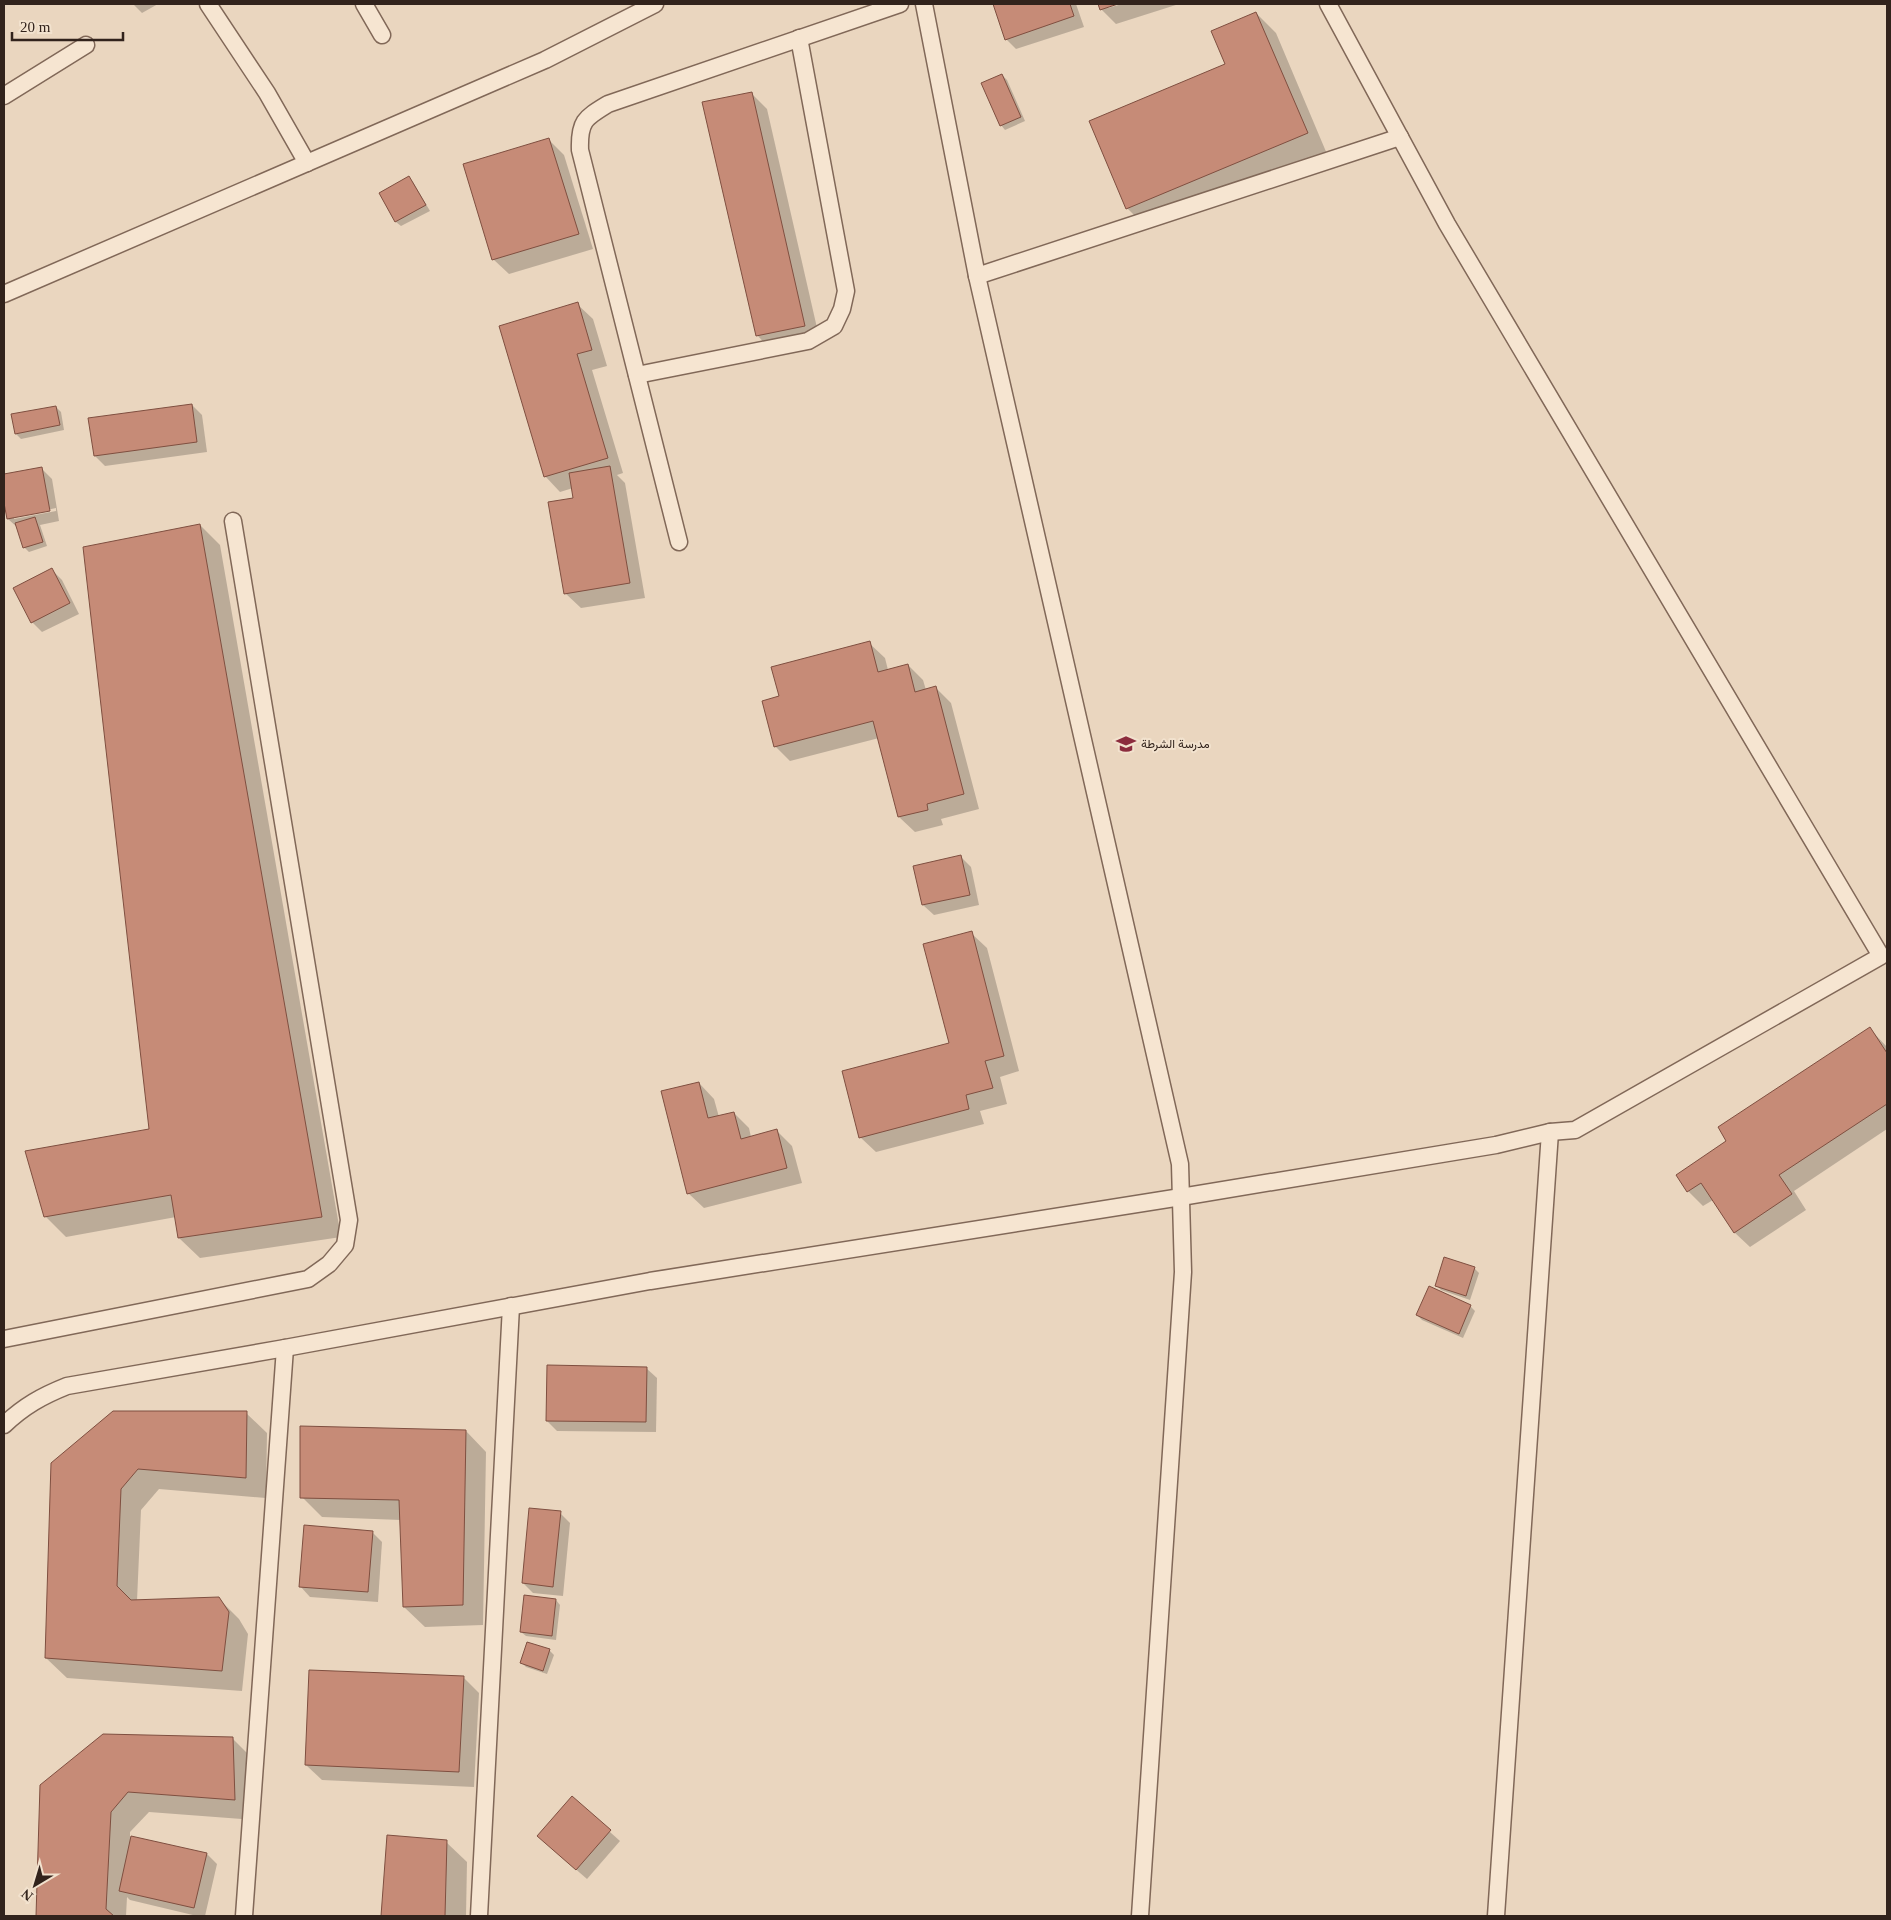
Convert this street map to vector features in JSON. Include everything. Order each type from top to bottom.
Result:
[{"type":"lane","points":[[208,4],[267,93],[306,163]]},
{"type":"lane","points":[[364,4],[382,34]]},
{"type":"lane","points":[[4,294],[545,60],[655,4]]},
{"type":"lane","points":[[679,542],[580,150],[579,133],[588,117],[608,104],[900,4]]},
{"type":"lane","points":[[924,4],[977,276],[1180,1164],[1183,1272],[1140,1916]]},
{"type":"lane","points":[[4,1425],[20,1409],[46,1394],[67,1386],[660,1280],[1181,1197],[1496,1145],[1550,1132],[1575,1130],[1881,956],[1447,224],[1328,4]]},
{"type":"lane","points":[[637,375],[808,341],[834,326],[842,309],[846,291],[799,38]]},
{"type":"lane","points":[[4,96],[86,45]]},
{"type":"lane","points":[[977,276],[1400,137]]},
{"type":"lane","points":[[4,1339],[308,1279],[330,1264],[345,1244],[349,1220],[233,521]]},
{"type":"lane","points":[[1496,1916],[1550,1132]]},
{"type":"lane","points":[[479,1916],[511,1306]]},
{"type":"lane","points":[[244,1916],[285,1348]]},
{"type":"building","points":[[993,4],[1070,4],[1074,16],[1005,40]]},
{"type":"building","points":[[1098,4],[1118,4],[1100,10]]},
{"type":"building","points":[[1256,12],[1308,133],[1126,209],[1089,121],[1225,64],[1211,31]]},
{"type":"building","points":[[1002,74],[1021,117],[1000,126],[981,83]]},
{"type":"building","points":[[752,92],[805,326],[756,336],[702,102]]},
{"type":"building","points":[[549,138],[579,234],[492,260],[463,164]]},
{"type":"building","points":[[409,176],[426,205],[395,222],[379,193]]},
{"type":"building","points":[[578,302],[592,350],[577,354],[608,458],[544,477],[499,326]]},
{"type":"building","points":[[192,404],[197,442],[94,456],[88,418]]},
{"type":"building","points":[[56,406],[60,425],[15,434],[11,414]]},
{"type":"building","points":[[610,466],[630,583],[564,594],[548,502],[573,498],[569,473]]},
{"type":"building","points":[[42,467],[50,511],[7,519],[4,503],[4,474]]},
{"type":"building","points":[[35,517],[43,542],[23,548],[15,523]]},
{"type":"building","points":[[200,524],[322,1217],[178,1238],[171,1195],[44,1217],[25,1151],[149,1129],[83,547]]},
{"type":"building","points":[[52,568],[70,603],[31,623],[13,588]]},
{"type":"building","points":[[870,641],[878,672],[908,664],[915,692],[936,686],[964,794],[927,804],[928,810],[898,817],[873,721],[774,747],[762,701],[779,696],[771,667]]},
{"type":"building","points":[[961,855],[970,895],[922,905],[913,866]]},
{"type":"building","points":[[972,931],[1004,1056],[985,1061],[993,1088],[966,1095],[969,1109],[859,1138],[842,1071],[949,1043],[923,944]]},
{"type":"building","points":[[1870,1027],[1887,1053],[1887,1104],[1779,1175],[1792,1194],[1734,1233],[1701,1183],[1687,1192],[1676,1175],[1726,1141],[1718,1127]]},
{"type":"building","points":[[699,1082],[708,1118],[734,1112],[741,1139],[777,1129],[787,1168],[687,1194],[661,1091]]},
{"type":"building","points":[[1444,1257],[1475,1267],[1466,1296],[1435,1286]]},
{"type":"building","points":[[1429,1286],[1471,1305],[1459,1334],[1416,1315]]},
{"type":"building","points":[[547,1365],[647,1367],[646,1422],[546,1421]]},
{"type":"building","points":[[113,1411],[247,1411],[246,1478],[138,1469],[121,1489],[117,1586],[131,1600],[219,1597],[229,1612],[222,1671],[45,1658],[51,1463]]},
{"type":"building","points":[[300,1426],[466,1430],[463,1605],[403,1607],[399,1500],[300,1498]]},
{"type":"building","points":[[529,1508],[561,1511],[553,1587],[522,1583]]},
{"type":"building","points":[[304,1525],[373,1531],[368,1592],[299,1587]]},
{"type":"building","points":[[524,1595],[556,1599],[552,1636],[520,1632]]},
{"type":"building","points":[[527,1642],[550,1649],[543,1671],[520,1663]]},
{"type":"building","points":[[309,1670],[464,1676],[459,1772],[305,1765]]},
{"type":"building","points":[[103,1734],[233,1737],[235,1800],[128,1792],[111,1812],[106,1909],[114,1916],[36,1916],[40,1785]]},
{"type":"building","points":[[572,1796],[611,1830],[576,1870],[537,1836]]},
{"type":"building","points":[[387,1835],[447,1840],[445,1916],[381,1916]]},
{"type":"building","points":[[131,1836],[207,1853],[194,1908],[119,1891]]},
{"type":"place","name":"مدرسة الشرطة","points":[[1126,744]]}]
